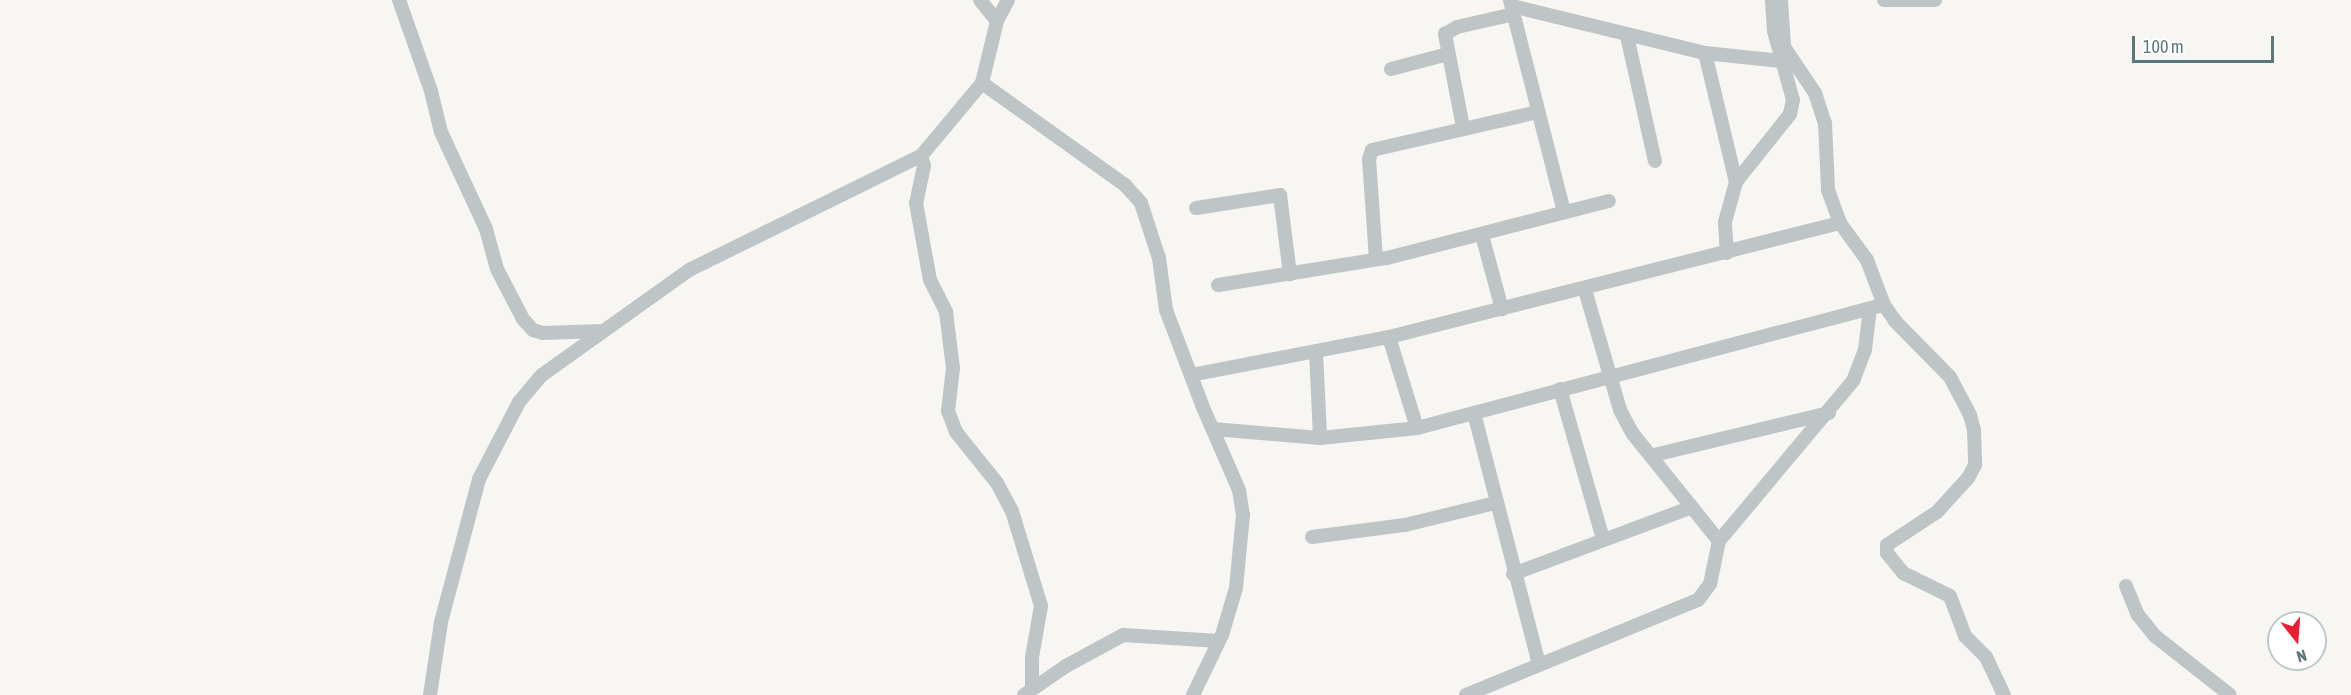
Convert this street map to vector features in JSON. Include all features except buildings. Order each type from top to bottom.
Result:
[{"type":"street","points":[[399,0],[431,91],[441,132],[486,229],[497,269],[523,319],[533,330],[543,333],[602,331]]},
{"type":"street","points":[[980,0],[997,21]]},
{"type":"street","points":[[430,695],[441,622],[479,479],[490,453],[519,402],[542,375],[602,331],[728,248],[921,156],[982,83],[997,21],[1008,0]]},
{"type":"street","points":[[1727,253],[1725,222],[1736,182],[1790,114],[1793,99],[1782,61],[1772,0]]},
{"type":"street","points":[[1466,695],[1698,600],[1710,584],[1719,541],[1829,413],[1853,381],[1877,307],[1867,260],[1840,223],[1828,190],[1824,123],[1815,93],[1784,47],[1781,0]]},
{"type":"street","points":[[1884,0],[1935,0]]},
{"type":"street","points":[[1463,128],[1448,54],[1447,30],[1512,6],[1627,36],[1705,53],[1782,61]]},
{"type":"street","points":[[1512,6],[1564,212]]},
{"type":"street","points":[[1627,36],[1655,161]]},
{"type":"street","points":[[1705,53],[1736,182]]},
{"type":"street","points":[[1391,69],[1448,54]]},
{"type":"street","points":[[982,83],[1118,180],[1142,203],[1159,258],[1166,310],[1239,490],[1243,515],[1236,588],[1219,641],[1193,695]]},
{"type":"street","points":[[1376,259],[1369,159],[1372,150],[1538,112]]},
{"type":"street","points":[[921,156],[924,166],[916,203],[930,280],[946,312],[953,368],[948,411],[956,432],[997,483],[1012,511],[1041,606],[1028,692]]},
{"type":"street","points":[[1196,208],[1280,195],[1290,274]]},
{"type":"street","points":[[1218,285],[1376,259],[1482,235],[1609,201]]},
{"type":"street","points":[[1191,375],[1389,337],[1585,290],[1840,223]]},
{"type":"street","points":[[1482,235],[1502,309]]},
{"type":"street","points":[[1585,290],[1608,376],[1634,434],[1654,455],[1719,541]]},
{"type":"street","points":[[1213,429],[1320,438],[1417,428],[1877,307]]},
{"type":"street","points":[[1877,307],[1959,392],[1970,415],[1976,455],[1972,472],[1954,495],[1919,525],[1891,542],[1887,553],[1903,573],[1950,596],[1965,636],[1986,657],[2004,695]]},
{"type":"street","points":[[1389,337],[1417,428]]},
{"type":"street","points":[[1316,352],[1320,438]]},
{"type":"street","points":[[1560,389],[1604,539]]},
{"type":"street","points":[[1474,413],[1513,574],[1539,665]]},
{"type":"street","points":[[1654,455],[1829,413]]},
{"type":"street","points":[[1312,537],[1405,525],[1495,503]]},
{"type":"street","points":[[1513,574],[1692,507]]},
{"type":"street","points":[[2126,586],[2138,615],[2155,636],[2230,695]]},
{"type":"street","points":[[1028,692],[1123,635],[1192,642],[1219,641]]}]
